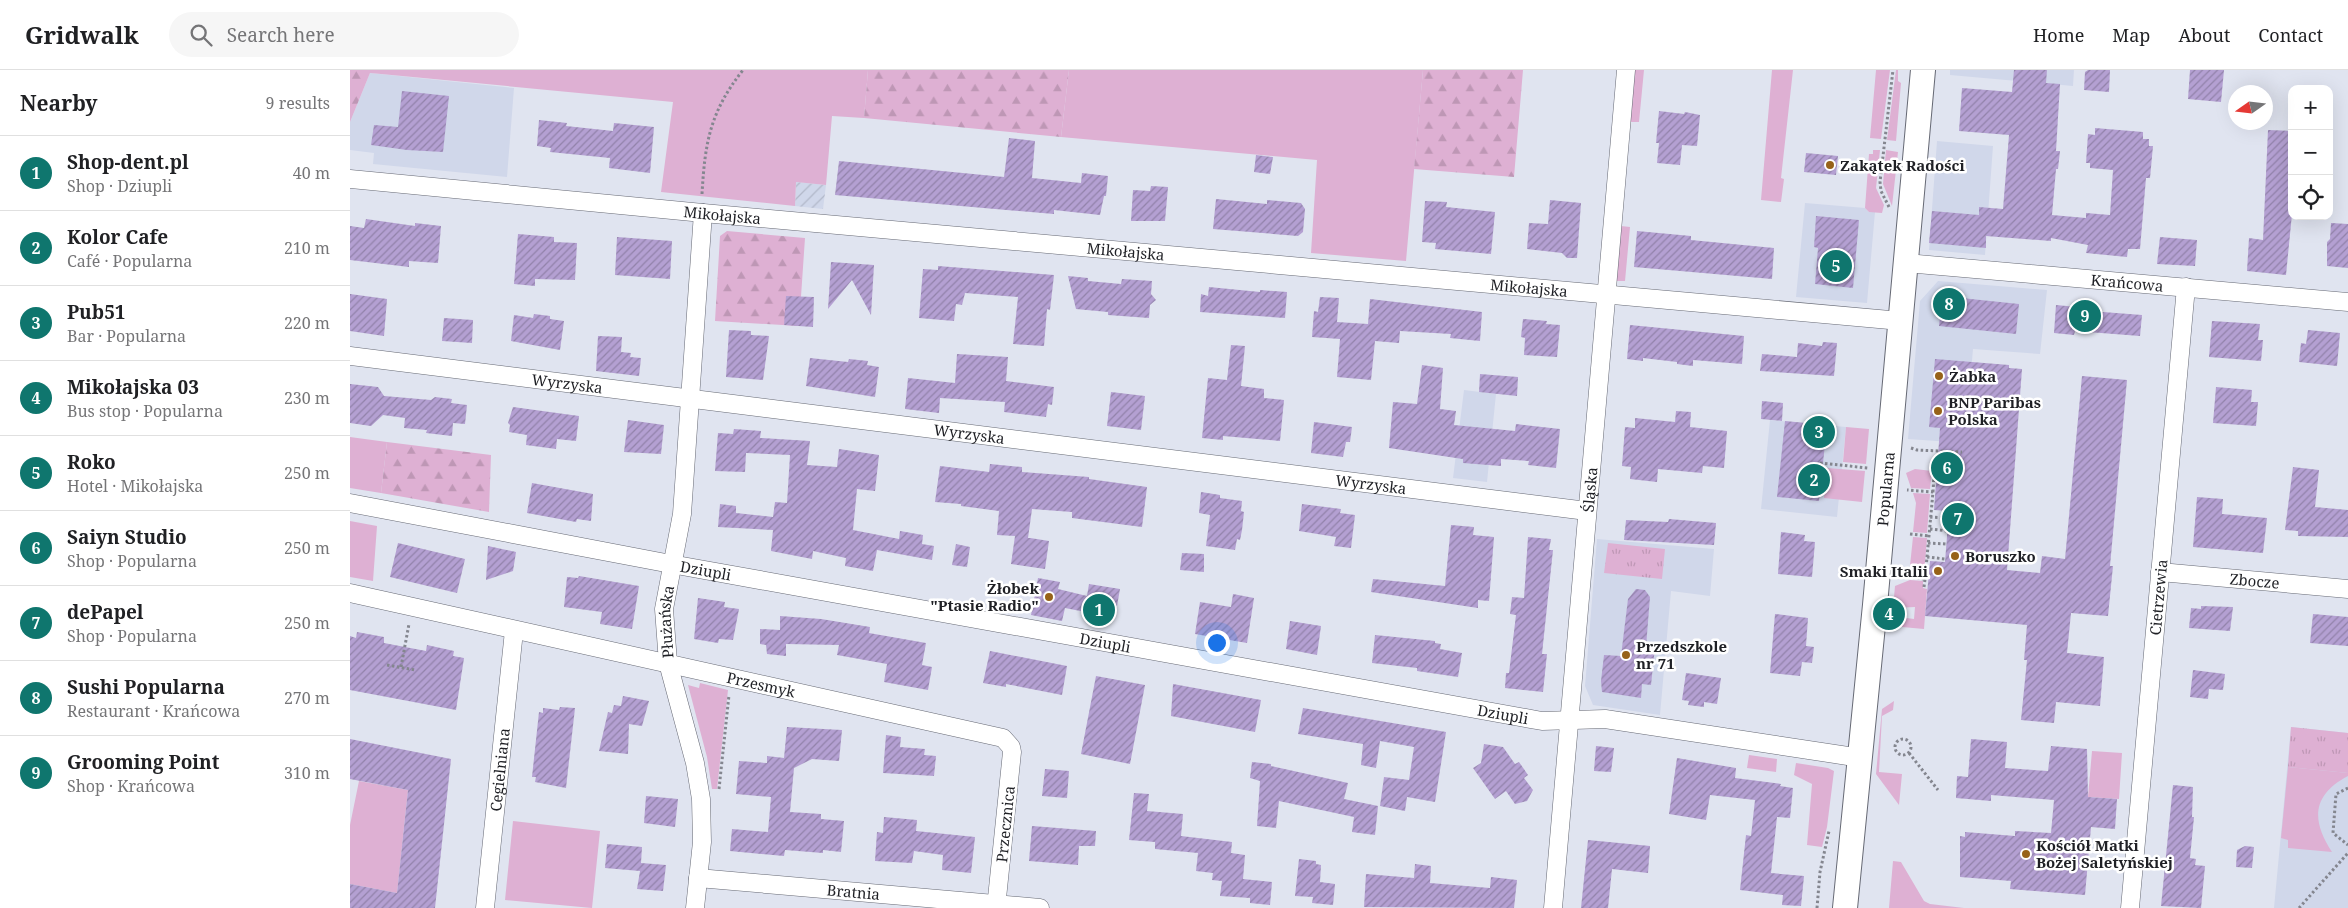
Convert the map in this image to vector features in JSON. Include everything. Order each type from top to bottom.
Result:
[{"type":"street","name":"Śląska","points":[[1553,908],[1626,70]]},
{"type":"street","name":"Popularna","points":[[1845,908],[1861,758],[1923,70]]},
{"type":"street","name":"Mikołajska","points":[[350,179],[703,213],[1901,321]]},
{"type":"street","name":"Płużańska","points":[[694,908],[702,812],[700,788],[668,663],[664,609],[682,514],[703,213]]},
{"type":"street","name":"Krańcowa","points":[[1906,264],[2348,302]]},
{"type":"street","name":"Cietrzewia","points":[[2130,908],[2186,287]]},
{"type":"street","name":"Wyrzyska","points":[[350,356],[1588,511]]},
{"type":"street","name":"Dziupli","points":[[350,503],[671,564],[1542,721],[1605,719],[1861,758]]},
{"type":"street","name":"Zbocze","points":[[2160,572],[2348,589]]},
{"type":"street","name":"Przesmyk","points":[[350,593],[514,631],[668,663],[996,736],[1008,742]]},
{"type":"street","name":"Cegielniana","points":[[485,908],[514,631]]},
{"type":"street","name":"Przecznica","points":[[996,906],[1012,752],[1008,742]]},
{"type":"street","name":"Bratnia","points":[[698,878],[996,906],[1040,908]]},
{"type":"path","points":[[703,213],[701,199],[704,160],[713,120],[726,92],[743,70]]},
{"type":"path","points":[[1891,215],[1880,187],[1893,70]]},
{"type":"path","points":[[1908,446],[1914,450],[1962,452]]},
{"type":"path","points":[[1820,463],[1871,468]]},
{"type":"path","points":[[1924,587],[1934,474]]},
{"type":"path","points":[[1907,490],[1933,492]]},
{"type":"path","points":[[1930,517],[1949,518]]},
{"type":"path","points":[[1930,529],[1948,531]]},
{"type":"path","points":[[1910,534],[1929,536]]},
{"type":"path","points":[[1928,543],[1946,544]]},
{"type":"path","points":[[1927,557],[1945,559]]},
{"type":"path","points":[[1907,577],[1925,579]]},
{"type":"path","points":[[401,667],[409,623]]},
{"type":"path","points":[[387,665],[415,670]]},
{"type":"path","points":[[712,791],[719,792],[730,687]]},
{"type":"path","points":[[1908,740],[1911,748],[1909,753],[1904,755],[1897,753],[1895,748],[1898,741],[1908,740]]},
{"type":"path","points":[[1909,753],[1938,790]]},
{"type":"path","points":[[2348,788],[2336,794],[2333,833],[2348,845]]},
{"type":"path","points":[[1816,908],[1820,872],[1830,823]]},
{"type":"path","points":[[2299,908],[2348,853]]},
{"type":"shaded area","points":[[1950,70],[2074,70],[2073,86],[1950,75]]},
{"type":"shaded area","points":[[370,73],[514,88],[507,177],[373,164],[374,153],[350,150],[350,122]]},
{"type":"shaded area","points":[[1937,141],[1993,146],[1985,255],[1929,250]]},
{"type":"shaded area","points":[[796,182],[826,185],[823,209],[795,206]]},
{"type":"shaded area","points":[[1805,203],[1865,208],[1869,212],[1875,212],[1867,303],[1796,297]]},
{"type":"shaded area","points":[[1938,281],[2047,290],[2040,354],[1973,349],[1965,443],[1908,439],[1920,301]]},
{"type":"shaded area","points":[[1464,390],[1496,394],[1487,482],[1453,478]]},
{"type":"shaded area","points":[[1770,420],[1846,427],[1837,517],[1761,509]]},
{"type":"shaded area","name":"Przedszkole nr 71","points":[[1597,539],[1714,549],[1710,596],[1671,591],[1660,715],[1593,705],[1585,686]]},
{"type":"shaded area","points":[[2291,727],[2348,733],[2348,908],[2274,908]]},
{"type":"green space","points":[[350,70],[381,70],[381,74],[370,73],[350,122]]},
{"type":"green space","points":[[381,70],[868,70],[864,118],[832,116],[826,185],[796,182],[795,206],[661,192],[673,102],[381,74]]},
{"type":"green space","points":[[868,70],[1069,70],[1061,137],[864,118]]},
{"type":"green space","points":[[1069,70],[1423,70],[1406,261],[1311,253],[1317,160],[1061,137]]},
{"type":"green space","points":[[1423,70],[1523,70],[1514,177],[1414,169]]},
{"type":"green space","points":[[1634,70],[1644,70],[1639,122],[1629,122]]},
{"type":"green space","points":[[1772,70],[1793,70],[1781,178],[1784,179],[1781,202],[1761,200]]},
{"type":"green space","points":[[1876,70],[1890,70],[1881,139],[1870,138]]},
{"type":"green space","points":[[1896,70],[1898,70],[1898,81],[1901,83],[1896,141],[1887,140]]},
{"type":"green space","points":[[1873,150],[1880,150],[1876,188],[1884,205],[1882,213],[1869,212],[1865,208],[1869,154],[1873,154]]},
{"type":"green space","points":[[1886,150],[1898,152],[1892,206],[1883,184]]},
{"type":"green space","points":[[1621,226],[1630,227],[1625,281],[1615,281]]},
{"type":"green space","points":[[727,231],[805,238],[799,326],[715,321],[720,236]]},
{"type":"green space","points":[[1846,427],[1869,429],[1866,464],[1843,462]]},
{"type":"green space","points":[[350,437],[387,442],[381,493],[350,488]]},
{"type":"green space","points":[[387,442],[491,455],[489,512],[381,493]]},
{"type":"green space","points":[[1827,468],[1865,471],[1862,502],[1824,498]]},
{"type":"green space","points":[[1915,469],[1932,471],[1930,489],[1911,488],[1906,473]]},
{"type":"green space","points":[[1913,493],[1930,494],[1927,533],[1913,532],[1916,503]]},
{"type":"green space","points":[[350,521],[377,526],[373,581],[350,577]]},
{"type":"green space","points":[[1913,537],[1927,538],[1924,576],[1909,575]]},
{"type":"green space","points":[[1608,543],[1665,549],[1662,579],[1604,573]]},
{"type":"green space","points":[[1910,580],[1923,581],[1923,588],[1927,589],[1924,629],[1891,626],[1892,616],[1914,619],[1915,607],[1893,608],[1895,586]]},
{"type":"green space","points":[[700,683],[728,690],[717,789],[712,789],[707,757],[688,685],[699,688]]},
{"type":"green space","points":[[1894,701],[1893,710],[1882,716],[1879,772],[1902,774],[1899,805],[1876,774],[1882,709]]},
{"type":"green space","points":[[2291,727],[2348,733],[2348,773],[2288,767]]},
{"type":"green space","points":[[2092,751],[2122,753],[2119,799],[2088,797]]},
{"type":"green space","points":[[1749,755],[1777,759],[1776,772],[1747,768]]},
{"type":"green space","points":[[1796,763],[1828,768],[1834,771],[1827,827],[1822,847],[1807,845],[1812,784],[1794,775]]},
{"type":"green space","points":[[2288,767],[2348,773],[2348,776],[2327,791],[2319,809],[2318,819],[2321,829],[2332,852],[2288,848],[2288,840],[2281,838]]},
{"type":"green space","points":[[359,781],[408,790],[397,893],[350,884],[350,825]]},
{"type":"green space","points":[[513,821],[600,831],[592,908],[505,900]]},
{"type":"green space","points":[[1893,861],[1901,862],[1924,901],[1930,904],[1964,908],[1889,908]]},
{"type":"building","points":[[2014,70],[2047,70],[2046,83],[2060,84],[2056,151],[2060,151],[2058,169],[2056,169],[2052,215],[2086,218],[2086,213],[2110,215],[2113,170],[2090,168],[2090,163],[2086,163],[2088,134],[2095,135],[2095,128],[2143,132],[2143,139],[2149,139],[2149,146],[2153,146],[2150,178],[2146,178],[2140,249],[2128,249],[2127,257],[2086,253],[2088,245],[2051,238],[2051,241],[1986,236],[1986,248],[1929,243],[1932,211],[1979,215],[1979,207],[2003,209],[2009,135],[1959,131],[1962,88],[2012,92]]},
{"type":"building","points":[[2088,70],[2110,70],[2109,92],[2084,90],[2085,72]]},
{"type":"building","points":[[2190,70],[2224,70],[2221,102],[2188,99]]},
{"type":"building","points":[[402,91],[449,96],[443,152],[371,145],[374,125],[398,127]]},
{"type":"building","points":[[1659,111],[1684,114],[1685,112],[1700,115],[1697,146],[1682,145],[1680,165],[1657,163],[1659,143],[1656,143]]},
{"type":"building","points":[[539,120],[567,123],[566,126],[613,131],[614,123],[654,127],[650,173],[609,168],[610,158],[550,152],[551,148],[537,146]]},
{"type":"building","points":[[2268,130],[2288,131],[2288,220],[2291,220],[2286,275],[2247,271],[2249,238],[2263,240]]},
{"type":"building","points":[[1009,138],[1035,141],[1032,178],[1081,183],[1082,173],[1108,176],[1106,196],[1104,196],[1100,215],[1054,210],[1054,214],[835,195],[839,161],[1004,177]]},
{"type":"building","points":[[1806,153],[1838,156],[1836,175],[1804,172]]},
{"type":"building","points":[[1256,155],[1273,157],[1270,174],[1254,172]]},
{"type":"building","points":[[1151,186],[1168,187],[1165,221],[1131,221],[1133,190],[1150,191]]},
{"type":"building","points":[[1216,199],[1267,204],[1267,200],[1301,203],[1305,209],[1303,232],[1298,236],[1213,229]]},
{"type":"building","points":[[1550,200],[1581,203],[1577,258],[1567,258],[1562,253],[1527,249],[1529,223],[1548,224]]},
{"type":"building","points":[[1425,201],[1447,202],[1446,207],[1495,212],[1491,254],[1435,249],[1436,243],[1422,242]]},
{"type":"building","points":[[1816,216],[1859,220],[1853,288],[1815,284],[1818,248],[1814,247]]},
{"type":"building","points":[[366,219],[415,226],[415,223],[441,226],[438,263],[409,261],[409,267],[350,260],[350,226],[364,228]]},
{"type":"building","points":[[2331,223],[2348,224],[2348,268],[2327,266],[2327,242],[2330,239]]},
{"type":"building","points":[[1637,231],[1691,236],[1691,240],[1774,248],[1772,279],[1634,267]]},
{"type":"building","points":[[518,234],[554,237],[554,242],[577,243],[575,280],[535,279],[535,286],[514,284]]},
{"type":"building","points":[[617,237],[672,241],[670,279],[615,275]]},
{"type":"building","points":[[2160,237],[2197,240],[2195,266],[2157,264]]},
{"type":"building","points":[[831,262],[874,265],[871,315],[852,280],[828,309]]},
{"type":"building","points":[[938,266],[1054,275],[1050,310],[1047,309],[1044,346],[1013,344],[1018,297],[965,293],[962,305],[956,304],[954,321],[919,318],[923,269],[938,270]]},
{"type":"building","points":[[1068,276],[1088,278],[1088,281],[1121,284],[1122,279],[1152,281],[1151,294],[1156,300],[1150,305],[1149,318],[1108,315],[1108,312],[1076,309]]},
{"type":"building","points":[[1209,287],[1260,292],[1260,290],[1287,292],[1285,318],[1200,312],[1201,294],[1208,296]]},
{"type":"building","points":[[350,294],[387,299],[384,336],[350,331]]},
{"type":"building","points":[[786,296],[814,297],[813,327],[784,325]]},
{"type":"building","points":[[1942,296],[2019,304],[2016,334],[1939,326]]},
{"type":"building","points":[[1320,297],[1339,298],[1337,322],[1368,324],[1370,299],[1482,312],[1480,341],[1450,338],[1451,334],[1400,331],[1399,343],[1375,341],[1371,380],[1337,377],[1340,339],[1312,337],[1314,311],[1318,312]]},
{"type":"building","points":[[2056,305],[2077,307],[2077,310],[2142,315],[2140,336],[2075,331],[2074,335],[2054,333]]},
{"type":"building","points":[[534,314],[550,316],[550,319],[564,321],[560,350],[511,341],[514,315],[533,318]]},
{"type":"building","points":[[444,318],[473,320],[472,343],[442,341]]},
{"type":"building","points":[[1523,319],[1547,321],[1546,324],[1560,325],[1557,357],[1524,355],[1525,338],[1521,337]]},
{"type":"building","points":[[2212,321],[2260,324],[2258,340],[2263,340],[2261,361],[2209,357]]},
{"type":"building","points":[[1630,325],[1744,336],[1742,364],[1693,360],[1693,366],[1643,358],[1643,361],[1627,359]]},
{"type":"building","points":[[729,330],[751,331],[751,335],[769,336],[763,380],[726,377]]},
{"type":"building","points":[[2308,330],[2340,333],[2337,366],[2299,362],[2301,343],[2306,344]]},
{"type":"building","points":[[598,336],[622,337],[621,352],[631,353],[630,357],[641,358],[639,376],[596,371]]},
{"type":"building","points":[[1823,342],[1837,343],[1834,376],[1760,371],[1762,354],[1797,357],[1798,343],[1822,346]]},
{"type":"building","points":[[1231,345],[1245,346],[1241,386],[1264,389],[1264,398],[1284,400],[1280,441],[1223,436],[1223,440],[1202,438],[1208,378],[1227,380]]},
{"type":"building","points":[[957,354],[1008,357],[1006,381],[1054,387],[1052,405],[1048,404],[1046,417],[1004,412],[1005,402],[940,398],[939,413],[905,409],[908,378],[955,383]]},
{"type":"building","points":[[810,358],[848,362],[849,359],[868,361],[867,365],[879,367],[875,397],[806,386]]},
{"type":"building","points":[[1935,359],[2009,365],[2009,368],[2022,369],[2007,570],[2040,573],[2042,556],[2065,559],[2082,376],[2127,380],[2110,566],[2113,566],[2108,616],[2071,613],[2067,653],[2104,657],[2100,706],[2056,702],[2054,723],[2021,720],[2027,660],[2024,660],[2027,625],[1925,616],[1930,561],[1945,562],[1949,511],[1934,510],[1940,428],[1929,427]]},
{"type":"building","points":[[1422,365],[1443,368],[1440,409],[1456,411],[1454,425],[1515,431],[1516,424],[1560,429],[1556,468],[1528,465],[1529,461],[1501,459],[1501,466],[1463,463],[1463,459],[1389,448],[1393,402],[1417,404]]},
{"type":"building","points":[[1480,374],[1518,377],[1517,396],[1479,392]]},
{"type":"building","points":[[350,384],[378,387],[384,396],[431,400],[435,397],[452,399],[451,403],[467,405],[465,424],[453,423],[452,436],[426,433],[427,430],[404,428],[405,418],[383,415],[371,426],[350,423]]},
{"type":"building","points":[[2216,387],[2252,390],[2251,402],[2258,402],[2256,426],[2213,423]]},
{"type":"building","points":[[1111,392],[1145,396],[1141,430],[1107,426]]},
{"type":"building","points":[[1762,401],[1783,403],[1782,421],[1761,419]]},
{"type":"building","points":[[513,407],[579,416],[576,441],[557,439],[556,449],[526,445],[527,435],[509,432],[510,425],[508,423]]},
{"type":"building","points":[[1676,411],[1691,412],[1690,427],[1727,431],[1724,468],[1703,466],[1702,473],[1658,469],[1657,482],[1630,479],[1631,467],[1622,466],[1625,427],[1635,428],[1635,418],[1675,422]]},
{"type":"building","points":[[628,420],[664,425],[661,454],[624,452]]},
{"type":"building","points":[[1785,421],[1827,425],[1819,501],[1777,497]]},
{"type":"building","points":[[1314,422],[1352,427],[1350,442],[1346,442],[1343,457],[1311,453]]},
{"type":"building","points":[[734,429],[761,431],[760,438],[810,441],[807,465],[837,467],[839,449],[879,455],[875,491],[857,489],[853,530],[899,539],[900,531],[923,535],[922,544],[934,546],[932,560],[877,550],[873,571],[845,566],[846,558],[813,551],[812,559],[771,551],[773,530],[718,527],[720,504],[736,506],[736,513],[773,517],[775,502],[787,503],[790,455],[746,453],[745,472],[715,471],[718,433],[733,434]]},
{"type":"building","points":[[990,464],[1022,467],[1022,472],[1089,477],[1089,479],[1147,487],[1142,527],[1072,518],[1072,512],[1032,509],[1028,538],[1049,541],[1045,569],[1011,564],[1015,536],[997,535],[999,511],[961,506],[961,504],[935,502],[940,466],[989,472]]},
{"type":"building","points":[[2293,467],[2319,470],[2315,507],[2348,510],[2348,537],[2298,536],[2298,531],[2285,530]]},
{"type":"building","points":[[532,483],[593,494],[591,521],[577,519],[576,522],[527,513]]},
{"type":"building","points":[[1201,492],[1220,495],[1220,498],[1242,501],[1241,511],[1244,512],[1242,530],[1240,540],[1237,539],[1235,550],[1206,546],[1210,515],[1199,513]]},
{"type":"building","points":[[2197,497],[2223,499],[2222,514],[2267,518],[2263,553],[2193,547]]},
{"type":"building","points":[[1302,504],[1341,509],[1340,513],[1355,515],[1351,548],[1334,546],[1336,537],[1299,531]]},
{"type":"building","points":[[1669,519],[1716,523],[1714,545],[1624,540],[1626,520],[1668,522]]},
{"type":"building","points":[[1451,525],[1474,527],[1473,535],[1494,537],[1489,601],[1478,600],[1478,608],[1371,592],[1373,579],[1445,586]]},
{"type":"building","points":[[1781,532],[1805,535],[1804,541],[1815,542],[1812,577],[1778,574]]},
{"type":"building","points":[[1528,537],[1551,539],[1549,550],[1553,550],[1542,654],[1547,654],[1543,692],[1505,688],[1506,673],[1509,673],[1516,615],[1510,614],[1512,597],[1524,598]]},
{"type":"building","points":[[398,543],[465,559],[457,593],[390,577]]},
{"type":"building","points":[[956,544],[970,547],[967,567],[952,565]]},
{"type":"building","points":[[488,546],[516,552],[513,571],[486,580]]},
{"type":"building","points":[[1182,553],[1204,554],[1204,572],[1180,570]]},
{"type":"building","points":[[579,576],[639,586],[632,629],[600,624],[602,612],[564,607],[567,577],[578,578]]},
{"type":"building","points":[[1038,578],[1060,582],[1058,589],[1087,596],[1089,584],[1120,589],[1117,606],[1108,605],[1106,616],[1065,608],[1062,621],[1031,615]]},
{"type":"building","points":[[1636,589],[1645,590],[1650,597],[1646,647],[1655,647],[1651,685],[1642,684],[1641,698],[1602,692],[1601,681],[1604,655],[1621,656],[1628,599]]},
{"type":"building","points":[[1233,594],[1254,598],[1247,643],[1195,634],[1200,602],[1231,607]]},
{"type":"building","points":[[698,598],[725,602],[724,607],[739,609],[733,640],[719,639],[718,643],[694,639]]},
{"type":"building","points":[[2201,606],[2233,607],[2230,631],[2189,628],[2191,608],[2201,609]]},
{"type":"building","points":[[1775,614],[1808,618],[1806,646],[1814,647],[1812,663],[1802,662],[1800,676],[1770,673]]},
{"type":"building","points":[[2313,614],[2348,617],[2348,646],[2310,643]]},
{"type":"building","points":[[780,616],[821,619],[870,627],[869,633],[926,643],[922,665],[932,667],[928,690],[884,682],[887,664],[837,655],[839,645],[786,644],[786,656],[767,654],[766,645],[760,644],[760,629],[780,630]]},
{"type":"building","points":[[1290,621],[1321,626],[1317,655],[1286,649]]},
{"type":"building","points":[[357,632],[384,637],[384,643],[426,651],[427,645],[454,651],[453,656],[464,658],[456,710],[350,690],[350,636],[356,638]]},
{"type":"building","points":[[1375,635],[1435,641],[1435,643],[1441,644],[1440,649],[1462,653],[1458,677],[1417,671],[1417,668],[1372,663]]},
{"type":"building","points":[[990,651],[1067,666],[1062,695],[1006,684],[1006,687],[983,683]]},
{"type":"building","points":[[2193,670],[2225,674],[2223,690],[2209,689],[2208,699],[2190,697]]},
{"type":"building","points":[[1686,673],[1721,678],[1717,704],[1704,702],[1704,707],[1688,705],[1689,701],[1682,700]]},
{"type":"building","points":[[1096,676],[1145,685],[1130,764],[1081,754]]},
{"type":"building","points":[[1173,684],[1261,700],[1255,732],[1171,716]]},
{"type":"building","points":[[623,696],[649,701],[642,726],[629,724],[628,754],[599,751],[608,712],[612,713],[614,705],[621,706]]},
{"type":"building","points":[[560,707],[575,708],[566,788],[535,782],[536,777],[532,777],[539,712],[543,713],[543,708],[559,710]]},
{"type":"building","points":[[1303,708],[1446,732],[1435,802],[1407,797],[1405,811],[1380,806],[1384,777],[1409,780],[1414,747],[1380,741],[1376,768],[1361,765],[1363,744],[1298,734]]},
{"type":"building","points":[[787,727],[842,730],[839,761],[812,759],[794,768],[790,812],[821,814],[821,819],[844,821],[841,852],[823,850],[823,853],[785,850],[784,856],[730,851],[732,829],[768,832],[771,797],[736,794],[739,761],[767,763],[767,756],[784,758]]},
{"type":"building","points":[[886,735],[901,737],[900,747],[925,749],[924,755],[936,756],[934,776],[883,773]]},
{"type":"building","points":[[350,739],[451,759],[435,908],[350,908],[350,884],[397,893],[408,790],[350,779]]},
{"type":"building","points":[[1971,739],[2007,742],[2005,768],[2048,771],[2051,746],[2087,749],[2088,797],[2117,799],[2115,829],[2091,827],[2085,895],[2010,889],[2011,881],[1960,877],[1960,836],[1965,837],[1965,832],[2015,836],[2015,831],[2051,833],[2054,800],[1991,795],[1991,801],[1956,798],[1957,776],[1968,777]]},
{"type":"building","points":[[1484,744],[1503,747],[1515,764],[1519,762],[1528,775],[1524,778],[1533,790],[1527,801],[1515,804],[1506,791],[1495,799],[1473,768],[1481,763]]},
{"type":"building","points":[[1596,746],[1614,748],[1611,772],[1594,771]]},
{"type":"building","points":[[1677,758],[1736,768],[1735,778],[1781,784],[1780,786],[1793,788],[1790,818],[1777,817],[1771,873],[1804,876],[1801,906],[1782,905],[1783,895],[1740,890],[1746,835],[1751,836],[1755,800],[1710,795],[1706,820],[1669,814]]},
{"type":"building","points":[[1252,762],[1271,764],[1271,766],[1348,783],[1344,799],[1378,806],[1375,835],[1352,832],[1354,817],[1279,801],[1276,828],[1257,826],[1260,781],[1250,778]]},
{"type":"building","points":[[1045,769],[1069,771],[1067,798],[1042,796]]},
{"type":"building","points":[[2173,785],[2193,787],[2192,817],[2194,817],[2190,858],[2196,859],[2195,865],[2205,866],[2201,908],[2161,906]]},
{"type":"building","points":[[1134,793],[1149,794],[1147,811],[1183,814],[1181,836],[1232,842],[1231,853],[1245,855],[1243,879],[1272,882],[1270,905],[1250,903],[1250,898],[1220,896],[1222,881],[1212,880],[1213,873],[1196,871],[1198,853],[1155,849],[1155,842],[1129,840]]},
{"type":"building","points":[[646,796],[678,799],[675,827],[644,823]]},
{"type":"building","points":[[884,817],[917,820],[916,831],[975,837],[971,873],[942,870],[943,855],[914,851],[912,863],[875,861],[877,832],[883,833]]},
{"type":"building","points":[[1032,826],[1096,831],[1095,846],[1079,846],[1078,865],[1029,861]]},
{"type":"building","points":[[1588,840],[1650,846],[1648,873],[1612,869],[1608,908],[1581,908]]},
{"type":"building","points":[[607,844],[642,847],[641,863],[666,865],[663,891],[637,889],[640,871],[605,868]]},
{"type":"building","points":[[2245,846],[2254,847],[2252,868],[2236,867],[2237,850]]},
{"type":"building","points":[[1299,859],[1316,861],[1316,864],[1321,865],[1320,882],[1335,884],[1333,905],[1312,903],[1313,897],[1295,896]]},
{"type":"building","points":[[1415,864],[1431,866],[1430,883],[1490,888],[1491,877],[1517,880],[1514,908],[1364,907],[1366,874],[1414,878]]},
{"type":"place","name":"Zakątek Radości","points":[[1830,165]]},
{"type":"place","name":"Roko","points":[[1836,266]]},
{"type":"place","name":"Sushi Popularna","points":[[1949,304]]},
{"type":"place","name":"Grooming Point","points":[[2085,316]]},
{"type":"place","name":"Żabka","points":[[1939,376]]},
{"type":"place","name":"BNP Paribas Polska","points":[[1938,411]]},
{"type":"place","name":"Pub51","points":[[1819,432]]},
{"type":"place","name":"Saiyn Studio","points":[[1947,468]]},
{"type":"place","name":"Kolor Cafe","points":[[1814,480]]},
{"type":"place","name":"dePapel","points":[[1958,519]]},
{"type":"place","name":"Boruszko","points":[[1955,556]]},
{"type":"place","name":"Smaki Italii","points":[[1938,571]]},
{"type":"place","name":"Żłobek \"Ptasie Radio\"","points":[[1049,597]]},
{"type":"place","name":"Shop-dent.pl","points":[[1099,610]]},
{"type":"place","name":"Mikołajska 03","points":[[1889,614]]},
{"type":"place","name":"Przedszkole nr 71","points":[[1626,655]]},
{"type":"place","name":"Kościół Matki Bożej Saletyńskiej","points":[[2026,854]]}]
